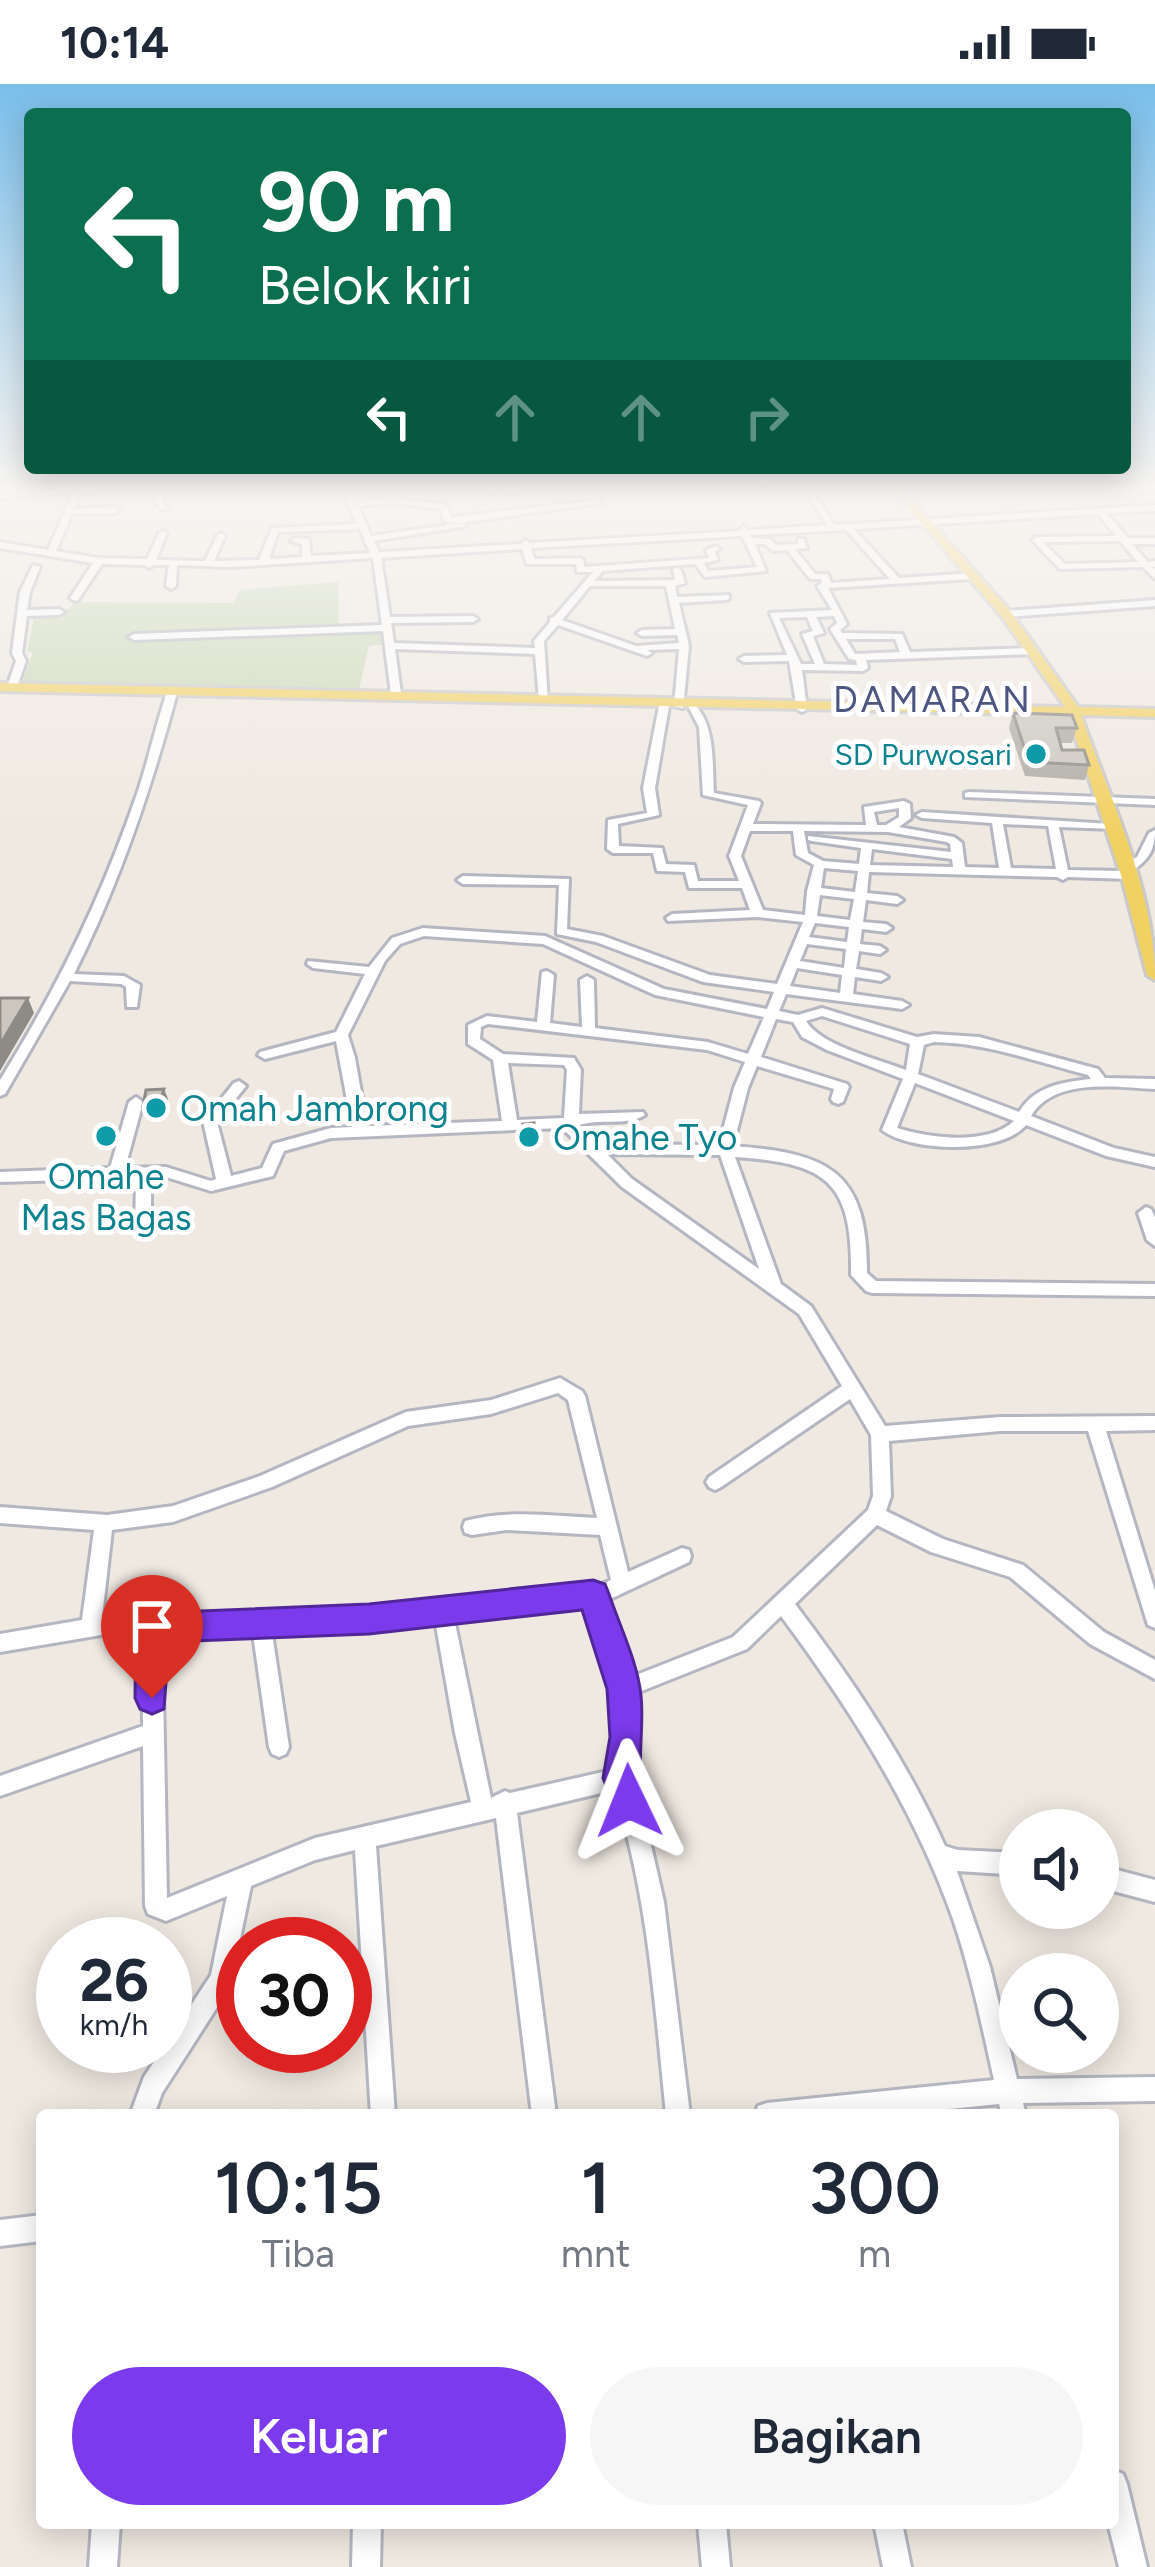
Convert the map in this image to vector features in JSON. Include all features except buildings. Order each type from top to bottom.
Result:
[{"type":"main road","points":[[993,600],[1074,713],[1127,872],[1155,975]]},
{"type":"main road","points":[[6,687],[396,694],[802,709],[1155,713]]},
{"type":"street","points":[[6,687],[21,661],[17,653],[27,600]]},
{"type":"street","points":[[383,600],[396,694]]},
{"type":"street","points":[[544,700],[539,640],[575,600]]},
{"type":"street","points":[[676,600],[684,646],[678,706],[650,788],[653,815],[611,822],[613,849],[658,850],[661,868],[690,868],[693,885],[746,884]]},
{"type":"street","points":[[830,600],[842,624],[835,629],[852,657],[1034,651]]},
{"type":"street","points":[[1006,614],[1123,600]]},
{"type":"street","points":[[23,614],[59,612]]},
{"type":"street","points":[[802,709],[796,663],[773,615],[837,613]]},
{"type":"street","points":[[810,614],[819,633],[807,634],[821,668]]},
{"type":"street","points":[[642,651],[644,615]]},
{"type":"street","points":[[134,637],[472,619]]},
{"type":"street","points":[[553,620],[642,651],[684,646]]},
{"type":"street","points":[[642,632],[682,632]]},
{"type":"street","points":[[839,636],[899,636],[905,653]]},
{"type":"street","points":[[392,646],[540,651]]},
{"type":"street","points":[[744,659],[863,668],[860,657]]},
{"type":"street","points":[[0,1091],[64,977],[134,830],[173,689]]},
{"type":"street","points":[[678,706],[704,727],[709,796],[754,802],[735,856],[758,914]]},
{"type":"street","points":[[969,795],[1155,802]]},
{"type":"street","points":[[872,828],[868,809],[904,804],[905,818],[888,829]]},
{"type":"street","points":[[922,815],[1110,827]]},
{"type":"street","points":[[997,820],[1006,873]]},
{"type":"street","points":[[1053,825],[1063,876]]},
{"type":"street","points":[[745,827],[872,828],[954,840],[959,863]]},
{"type":"street","points":[[798,828],[802,855],[820,864],[864,868],[959,863]]},
{"type":"street","points":[[812,838],[867,844],[1006,873],[1063,876],[1127,872],[1142,860],[1155,833]]},
{"type":"street","points":[[846,995],[867,844]]},
{"type":"street","points":[[773,1286],[725,1150],[741,1088],[811,918],[820,864]]},
{"type":"street","points":[[464,880],[565,882],[563,933],[599,938],[708,980],[902,1005]]},
{"type":"street","points":[[813,891],[897,900]]},
{"type":"street","points":[[672,918],[758,914],[886,928]]},
{"type":"street","points":[[265,1055],[341,1035],[372,971],[396,941],[415,933],[511,935],[577,951],[660,992],[798,1019],[822,1012],[917,1042],[930,1036],[973,1042],[1093,1072],[1101,1082]]},
{"type":"street","points":[[803,940],[880,950]]},
{"type":"street","points":[[314,964],[372,971]]},
{"type":"street","points":[[793,964],[881,977]]},
{"type":"street","points":[[543,1025],[547,975]]},
{"type":"street","points":[[64,977],[124,980],[133,985],[132,1004]]},
{"type":"street","points":[[587,980],[590,1028]]},
{"type":"street","points":[[798,1019],[815,1039],[1111,1152],[1155,1162]]},
{"type":"street","points":[[624,1689],[740,1643],[875,1515],[882,1496],[880,1434],[850,1390],[811,1316],[627,1183],[570,1123],[574,1070],[569,1061],[500,1058],[472,1042],[475,1025],[488,1020],[590,1028],[708,1046],[842,1088],[838,1099]]},
{"type":"street","points":[[341,1035],[352,1058],[348,1088],[361,1133]]},
{"type":"street","points":[[917,1042],[911,1076],[894,1103],[889,1130],[893,1134],[980,1142],[1014,1131],[1044,1094],[1101,1082],[1155,1084]]},
{"type":"street","points":[[500,1058],[510,1125]]},
{"type":"street","points":[[225,1184],[210,1121],[239,1086]]},
{"type":"street","points":[[116,1173],[136,1102]]},
{"type":"street","points":[[0,1177],[144,1172],[175,1173],[203,1186],[225,1184],[268,1172],[284,1145],[331,1133],[570,1123],[638,1115]]},
{"type":"street","points":[[592,1149],[725,1150],[796,1160],[832,1175],[851,1204],[859,1275],[872,1287],[1155,1290]]},
{"type":"street","points":[[143,1232],[144,1172]]},
{"type":"street","points":[[1146,1213],[1155,1240]]},
{"type":"street","points":[[0,1515],[104,1523],[173,1514],[247,1488],[406,1419],[491,1407],[560,1385],[576,1396],[621,1581]]},
{"type":"street","points":[[715,1482],[850,1390]]},
{"type":"street","points":[[880,1434],[901,1429],[1155,1423]]},
{"type":"street","points":[[1095,1424],[1128,1523],[1132,1559],[1155,1619]]},
{"type":"street","points":[[875,1515],[938,1546],[1016,1571],[1097,1638],[1155,1670]]},
{"type":"street","points":[[472,1528],[506,1522],[608,1527]]},
{"type":"street","points":[[91,1629],[104,1523]]},
{"type":"street","points":[[0,1643],[119,1623],[152,1628],[369,1619],[442,1607],[596,1596],[682,1556]]},
{"type":"street","points":[[596,1596],[624,1689],[627,1737],[620,1778],[638,1824],[656,1915],[677,2109]]},
{"type":"street","points":[[782,1602],[889,1761],[964,1918],[1011,2103]]},
{"type":"street","points":[[442,1607],[462,1697],[462,1733],[494,1805],[543,2109]]},
{"type":"street","points":[[261,1622],[279,1747]]},
{"type":"street","points":[[152,1628],[156,1906],[166,1910],[188,1905],[285,1858],[620,1778]]},
{"type":"street","points":[[0,1786],[152,1733]]},
{"type":"street","points":[[365,1836],[383,2109]]},
{"type":"street","points":[[934,1853],[958,1861],[999,1863]]},
{"type":"street","points":[[144,2109],[154,2086],[222,1979],[241,1879]]},
{"type":"street","points":[[1119,1882],[1155,1892]]},
{"type":"street","points":[[861,2109],[1011,2103],[1155,2089]]},
{"type":"street","points":[[0,2233],[36,2229]]},
{"type":"street","points":[[1119,2509],[1133,2567]]},
{"type":"street","points":[[103,2567],[106,2529]]},
{"type":"street","points":[[366,2567],[367,2529]]},
{"type":"street","points":[[713,2529],[716,2567]]},
{"type":"street","points":[[890,2529],[897,2567]]},
{"type":"green space","points":[[338,600],[339,633],[388,630],[391,644],[369,646],[359,689],[22,683],[33,652],[27,652],[35,614],[62,614],[76,602]]},
{"type":"place","name":"SD Purwosari","points":[[1036,754]]},
{"type":"place","name":"Omah Jambrong","points":[[156,1108]]},
{"type":"place","name":"Omahe Mas Bagas","points":[[106,1136]]},
{"type":"place","name":"Omahe Tyo","points":[[529,1137]]},
{"type":"district","name":"DAMARAN","points":[[933,699]]},
{"type":"route","points":[[152,1698],[152,1628],[369,1619],[442,1607],[593,1594],[624,1689],[627,1737],[625,1771],[620,1778],[629,1801]]}]
